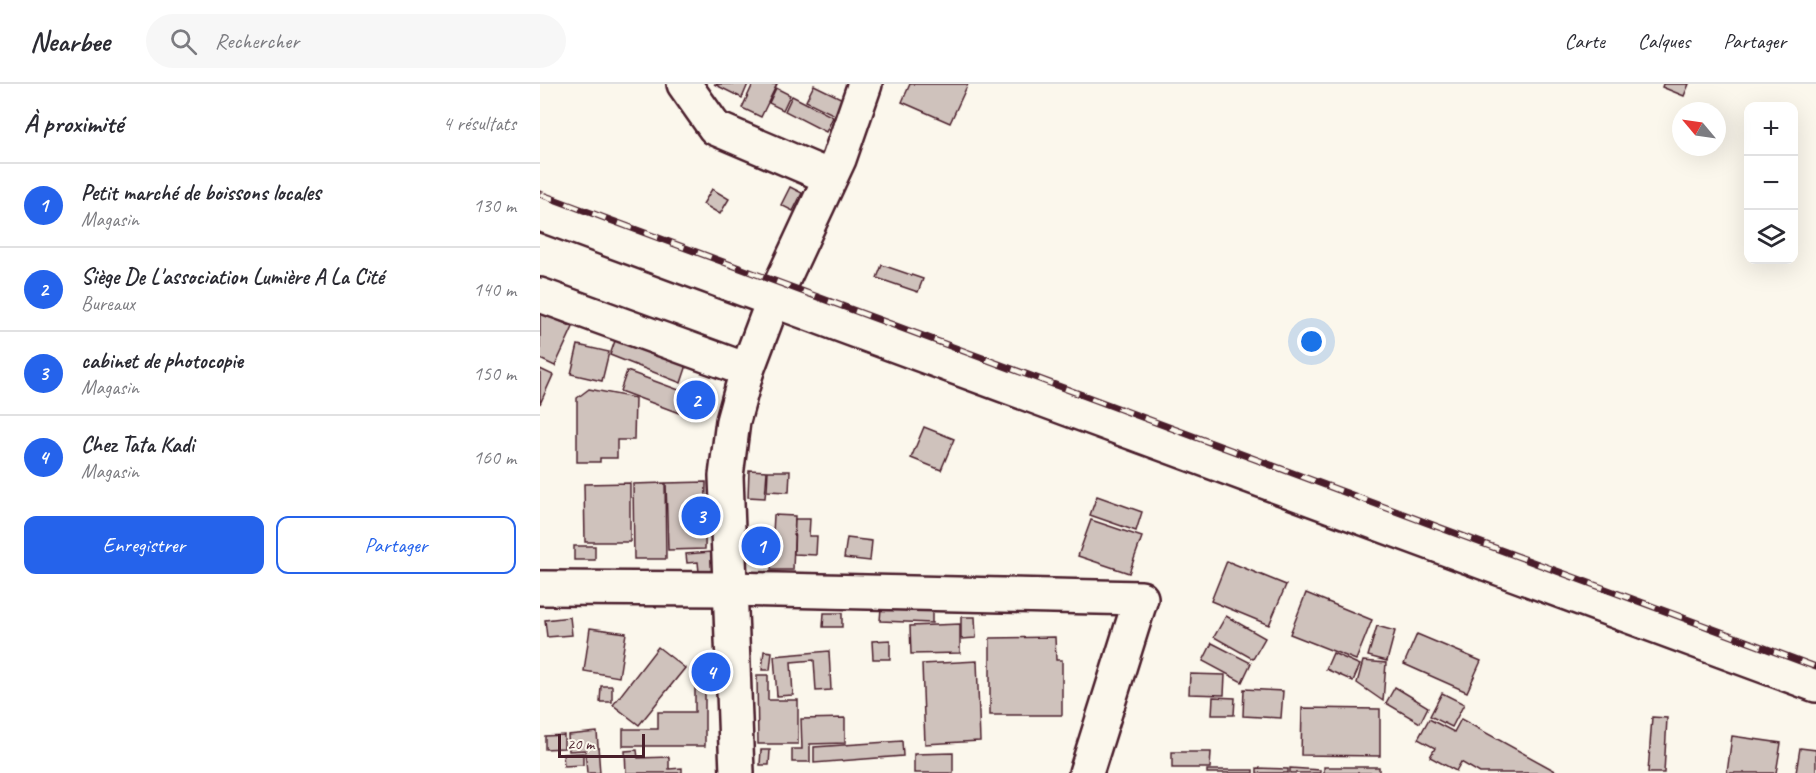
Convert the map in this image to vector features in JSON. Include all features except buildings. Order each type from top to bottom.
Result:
[{"type":"street","points":[[684,84],[715,128],[830,177]]},
{"type":"street","points":[[737,773],[726,476],[732,422],[747,370],[773,301],[830,177],[865,84]]},
{"type":"street","points":[[540,214],[1816,685]]},
{"type":"street","points":[[540,295],[747,370]]},
{"type":"street","points":[[540,588],[730,589],[1141,598],[1086,773]]},
{"type":"railway","points":[[540,194],[1816,667]]},
{"type":"place","name":"Siège De L'association Lumière A La Cité","points":[[696,400]]},
{"type":"place","name":"cabinet de photocopie","points":[[701,516]]},
{"type":"place","name":"Petit marché de boissons locales","points":[[761,546]]},
{"type":"place","name":"Chez Tata Kadi","points":[[711,672]]}]
